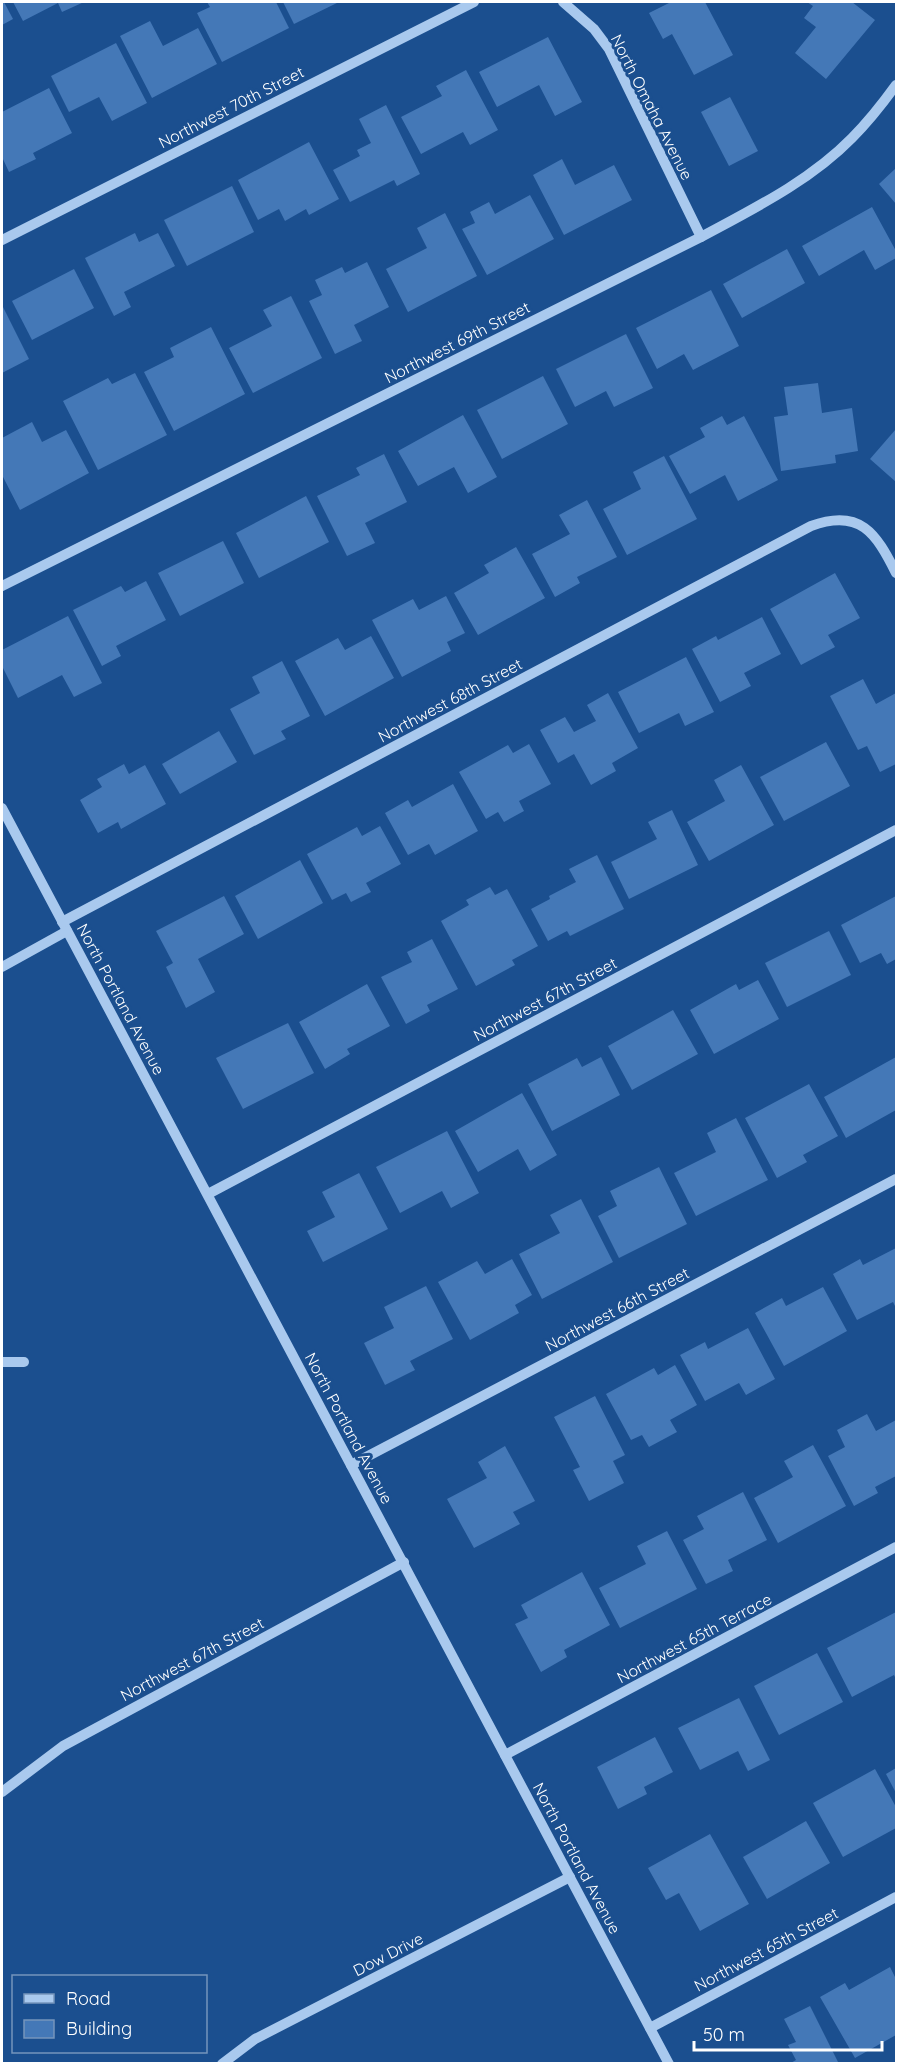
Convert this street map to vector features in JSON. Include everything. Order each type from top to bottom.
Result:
[{"type":"street","name":"Northwest 70th Street","points":[[2,240],[474,2]]},
{"type":"street","name":"North Omaha Avenue","points":[[563,2],[594,29],[609,50],[701,237]]},
{"type":"street","name":"Northwest 69th Street","points":[[2,586],[701,237],[775,197],[852,139],[897,85]]},
{"type":"street","name":"Northwest 68th Street","points":[[2,967],[64,926],[811,526],[825,521],[857,522],[870,531],[883,546],[897,573]]},
{"type":"street","name":"North Portland Avenue","points":[[2,808],[669,2064]]},
{"type":"street","name":"Northwest 67th Street","points":[[208,1194],[897,830]]},
{"type":"street","name":"Northwest 66th Street","points":[[351,1465],[897,1179]]},
{"type":"street","points":[[2,1362],[24,1362]]},
{"type":"street","name":"Northwest 65th Terrace","points":[[505,1755],[897,1548]]},
{"type":"street","name":"Northwest 67th Street","points":[[2,1792],[63,1746],[404,1562]]},
{"type":"street","name":"Dow Drive","points":[[222,2064],[255,2039],[570,1877]]},
{"type":"street","name":"Northwest 65th Street","points":[[650,2028],[897,1897]]},
{"type":"building","points":[[2,2],[13,19],[2,25]]},
{"type":"building","points":[[13,2],[84,2],[62,12],[58,3],[23,21]]},
{"type":"building","points":[[207,2],[276,2],[289,28],[222,62],[197,13],[210,7]]},
{"type":"building","points":[[283,2],[339,2],[294,24]]},
{"type":"building","points":[[671,2],[705,2],[733,55],[694,75],[672,34],[663,39],[649,13]]},
{"type":"building","points":[[807,2],[852,2],[875,20],[826,79],[795,53],[816,27],[804,18],[813,6]]},
{"type":"building","points":[[150,21],[163,46],[198,28],[217,64],[152,98],[120,36]]},
{"type":"building","points":[[548,37],[582,102],[555,116],[539,85],[497,107],[479,72]]},
{"type":"building","points":[[116,43],[147,103],[112,121],[99,97],[69,112],[51,76]]},
{"type":"building","points":[[466,70],[498,130],[470,145],[463,132],[421,154],[401,117],[442,96],[436,86]]},
{"type":"building","points":[[49,88],[72,133],[33,153],[36,159],[9,172],[2,157],[2,112]]},
{"type":"building","points":[[730,97],[758,151],[729,166],[701,112]]},
{"type":"building","points":[[386,105],[420,174],[397,186],[394,180],[350,202],[333,170],[360,156],[357,150],[371,143],[359,119]]},
{"type":"building","points":[[309,142],[339,199],[309,215],[306,209],[285,221],[279,209],[258,220],[238,180]]},
{"type":"building","points":[[562,159],[575,185],[614,165],[632,200],[564,235],[533,175]]},
{"type":"building","points":[[896,168],[896,204],[879,184]]},
{"type":"building","points":[[232,186],[254,232],[187,266],[164,220]]},
{"type":"building","points":[[530,195],[554,239],[487,275],[462,229],[475,223],[470,212],[489,202],[495,214]]},
{"type":"building","points":[[872,207],[896,251],[896,258],[875,270],[864,250],[819,276],[802,246]]},
{"type":"building","points":[[445,213],[477,276],[408,312],[386,269],[427,248],[417,228]]},
{"type":"building","points":[[135,233],[139,242],[158,233],[175,266],[124,292],[131,307],[114,316],[85,258]]},
{"type":"building","points":[[787,249],[805,283],[742,318],[723,284]]},
{"type":"building","points":[[367,262],[389,307],[354,325],[362,341],[335,354],[309,301],[322,295],[315,280],[342,267],[345,273]]},
{"type":"building","points":[[74,269],[94,308],[32,340],[12,301]]},
{"type":"building","points":[[711,290],[739,346],[693,370],[684,354],[657,369],[636,328]]},
{"type":"building","points":[[291,296],[322,358],[253,393],[229,348],[272,326],[263,310]]},
{"type":"building","points":[[2,308],[29,359],[2,373]]},
{"type":"building","points":[[211,327],[245,394],[174,431],[144,372],[174,357],[170,348]]},
{"type":"building","points":[[626,334],[653,388],[614,407],[606,391],[575,407],[556,369]]},
{"type":"building","points":[[135,373],[167,435],[98,470],[63,401],[108,378],[112,384]]},
{"type":"building","points":[[543,376],[568,424],[502,459],[477,410]]},
{"type":"building","points":[[818,383],[822,413],[852,408],[858,451],[835,455],[836,463],[781,471],[774,417],[788,415],[784,387]]},
{"type":"building","points":[[463,415],[497,477],[468,493],[454,467],[418,486],[398,451]]},
{"type":"building","points":[[722,416],[727,425],[744,416],[778,480],[738,501],[725,475],[690,494],[669,456],[705,437],[700,428]]},
{"type":"building","points":[[32,422],[42,442],[66,430],[89,473],[20,510],[2,475],[2,438]]},
{"type":"building","points":[[896,429],[896,482],[870,459]]},
{"type":"building","points":[[384,454],[407,502],[365,523],[375,543],[347,556],[317,496],[360,475],[356,468]]},
{"type":"building","points":[[664,456],[697,519],[627,555],[603,509],[641,489],[633,472]]},
{"type":"building","points":[[306,496],[329,542],[259,578],[236,533]]},
{"type":"building","points":[[587,500],[617,557],[577,577],[580,583],[555,597],[532,554],[570,534],[559,515]]},
{"type":"building","points":[[223,541],[244,583],[180,616],[158,573]]},
{"type":"building","points":[[516,547],[545,598],[478,635],[454,593],[489,573],[484,565]]},
{"type":"building","points":[[835,573],[860,618],[828,635],[835,647],[801,665],[770,609]]},
{"type":"building","points":[[146,581],[166,620],[116,646],[121,656],[102,666],[73,610],[121,586],[125,592]]},
{"type":"building","points":[[446,596],[465,633],[447,642],[451,651],[402,677],[372,620],[413,599],[419,610]]},
{"type":"building","points":[[68,616],[102,683],[74,697],[62,675],[18,698],[2,666],[2,650]]},
{"type":"building","points":[[762,617],[781,654],[744,673],[751,686],[720,702],[692,649],[716,636],[718,640]]},
{"type":"building","points":[[371,636],[394,678],[325,716],[295,661],[338,638],[345,650]]},
{"type":"building","points":[[686,657],[714,712],[685,726],[679,713],[639,733],[618,692]]},
{"type":"building","points":[[282,661],[310,716],[281,731],[286,739],[254,755],[230,709],[260,693],[252,677]]},
{"type":"building","points":[[863,679],[876,704],[896,693],[896,764],[880,772],[867,746],[858,750],[830,696]]},
{"type":"building","points":[[608,693],[638,748],[612,763],[616,771],[591,785],[574,754],[558,763],[540,730],[565,717],[574,732],[596,721],[587,705]]},
{"type":"building","points":[[219,731],[237,762],[180,794],[162,764]]},
{"type":"building","points":[[826,742],[850,786],[784,821],[760,777]]},
{"type":"building","points":[[529,744],[551,784],[519,801],[524,811],[504,822],[498,812],[486,819],[459,772],[508,745],[513,753]]},
{"type":"building","points":[[124,764],[129,774],[145,765],[166,804],[121,829],[118,822],[98,833],[80,800],[102,787],[97,779]]},
{"type":"building","points":[[741,765],[774,825],[709,861],[687,822],[725,801],[714,780]]},
{"type":"building","points":[[453,784],[478,831],[435,855],[429,844],[408,855],[385,813],[408,800],[412,807]]},
{"type":"building","points":[[672,810],[698,865],[629,899],[611,862],[657,839],[648,822]]},
{"type":"building","points":[[380,826],[401,864],[366,883],[371,892],[351,902],[346,893],[332,900],[307,854],[357,827],[362,836]]},
{"type":"building","points":[[597,855],[624,909],[570,936],[567,931],[548,941],[531,909],[550,899],[549,896],[576,882],[569,869]]},
{"type":"building","points":[[300,860],[323,903],[258,939],[235,896]]},
{"type":"building","points":[[490,887],[495,895],[507,889],[538,946],[512,960],[515,965],[476,986],[441,921],[469,905],[466,900]]},
{"type":"building","points":[[224,896],[244,934],[198,959],[215,992],[186,1008],[166,967],[173,963],[156,931]]},
{"type":"building","points":[[896,896],[896,959],[887,964],[881,953],[860,963],[841,925]]},
{"type":"building","points":[[829,931],[851,975],[787,1007],[765,963]]},
{"type":"building","points":[[432,939],[458,989],[427,1005],[430,1011],[406,1024],[381,977],[412,962],[407,952]]},
{"type":"building","points":[[758,980],[779,1019],[714,1054],[690,1010],[736,984],[739,990]]},
{"type":"building","points":[[367,984],[390,1026],[347,1049],[350,1054],[325,1069],[299,1022]]},
{"type":"building","points":[[673,1010],[698,1054],[632,1090],[608,1046]]},
{"type":"building","points":[[288,1023],[314,1073],[243,1109],[216,1058]]},
{"type":"building","points":[[601,1057],[620,1095],[552,1131],[528,1084],[577,1058],[582,1067]]},
{"type":"building","points":[[896,1057],[896,1110],[846,1138],[824,1097]]},
{"type":"building","points":[[809,1084],[838,1136],[803,1155],[807,1162],[777,1178],[745,1118]]},
{"type":"building","points":[[522,1093],[557,1155],[530,1171],[518,1149],[478,1172],[455,1131]]},
{"type":"building","points":[[736,1118],[768,1180],[696,1216],[674,1173],[716,1152],[707,1133]]},
{"type":"building","points":[[447,1131],[479,1193],[451,1208],[442,1191],[400,1213],[376,1167]]},
{"type":"building","points":[[659,1167],[687,1224],[619,1258],[598,1216],[617,1206],[610,1191]]},
{"type":"building","points":[[359,1173],[388,1229],[323,1262],[307,1231],[335,1217],[322,1192]]},
{"type":"building","points":[[581,1199],[613,1262],[542,1299],[519,1254],[560,1233],[550,1215]]},
{"type":"building","points":[[896,1248],[896,1308],[893,1302],[857,1320],[833,1274],[860,1259],[863,1265]]},
{"type":"building","points":[[512,1259],[532,1295],[515,1305],[519,1313],[470,1340],[438,1282],[477,1261],[485,1274]]},
{"type":"building","points":[[426,1286],[453,1339],[410,1361],[415,1370],[385,1385],[364,1343],[394,1328],[384,1307]]},
{"type":"building","points":[[823,1287],[847,1331],[784,1366],[755,1313],[782,1298],[786,1306]]},
{"type":"building","points":[[748,1328],[775,1379],[746,1395],[739,1383],[705,1401],[680,1355],[705,1342],[708,1349]]},
{"type":"building","points":[[675,1365],[697,1405],[670,1420],[677,1432],[649,1447],[642,1435],[631,1440],[606,1394],[654,1368],[658,1375]]},
{"type":"building","points":[[595,1396],[625,1455],[613,1461],[624,1483],[589,1501],[573,1470],[580,1467],[554,1417]]},
{"type":"building","points":[[867,1414],[876,1431],[896,1420],[896,1476],[875,1487],[878,1493],[854,1506],[828,1456],[845,1447],[837,1430]]},
{"type":"building","points":[[813,1445],[846,1506],[778,1543],[754,1498],[793,1477],[784,1461]]},
{"type":"building","points":[[505,1446],[535,1501],[513,1512],[520,1524],[474,1548],[447,1499],[487,1478],[478,1462]]},
{"type":"building","points":[[743,1492],[767,1540],[728,1560],[733,1571],[706,1584],[683,1540],[704,1529],[697,1516]]},
{"type":"building","points":[[667,1531],[697,1589],[620,1628],[599,1588],[646,1564],[637,1546]]},
{"type":"building","points":[[582,1572],[610,1625],[564,1650],[567,1657],[541,1672],[515,1624],[528,1618],[521,1605]]},
{"type":"building","points":[[896,1612],[896,1679],[894,1675],[852,1697],[827,1648]]},
{"type":"building","points":[[817,1653],[843,1702],[779,1735],[754,1686]]},
{"type":"building","points":[[739,1698],[770,1760],[748,1771],[738,1751],[700,1770],[678,1728]]},
{"type":"building","points":[[655,1737],[673,1772],[644,1787],[647,1794],[618,1809],[597,1767]]},
{"type":"building","points":[[896,1768],[896,1793],[886,1774]]},
{"type":"building","points":[[875,1769],[896,1807],[896,1828],[843,1857],[813,1803]]},
{"type":"building","points":[[806,1821],[830,1863],[767,1899],[743,1857]]},
{"type":"building","points":[[710,1834],[749,1904],[700,1931],[679,1893],[666,1900],[648,1868]]},
{"type":"building","points":[[890,1967],[896,1979],[896,2035],[855,2058],[820,1997],[845,1983],[849,1990]]},
{"type":"building","points":[[810,2006],[839,2064],[789,2064],[796,2060],[788,2045],[796,2042],[784,2019]]}]
